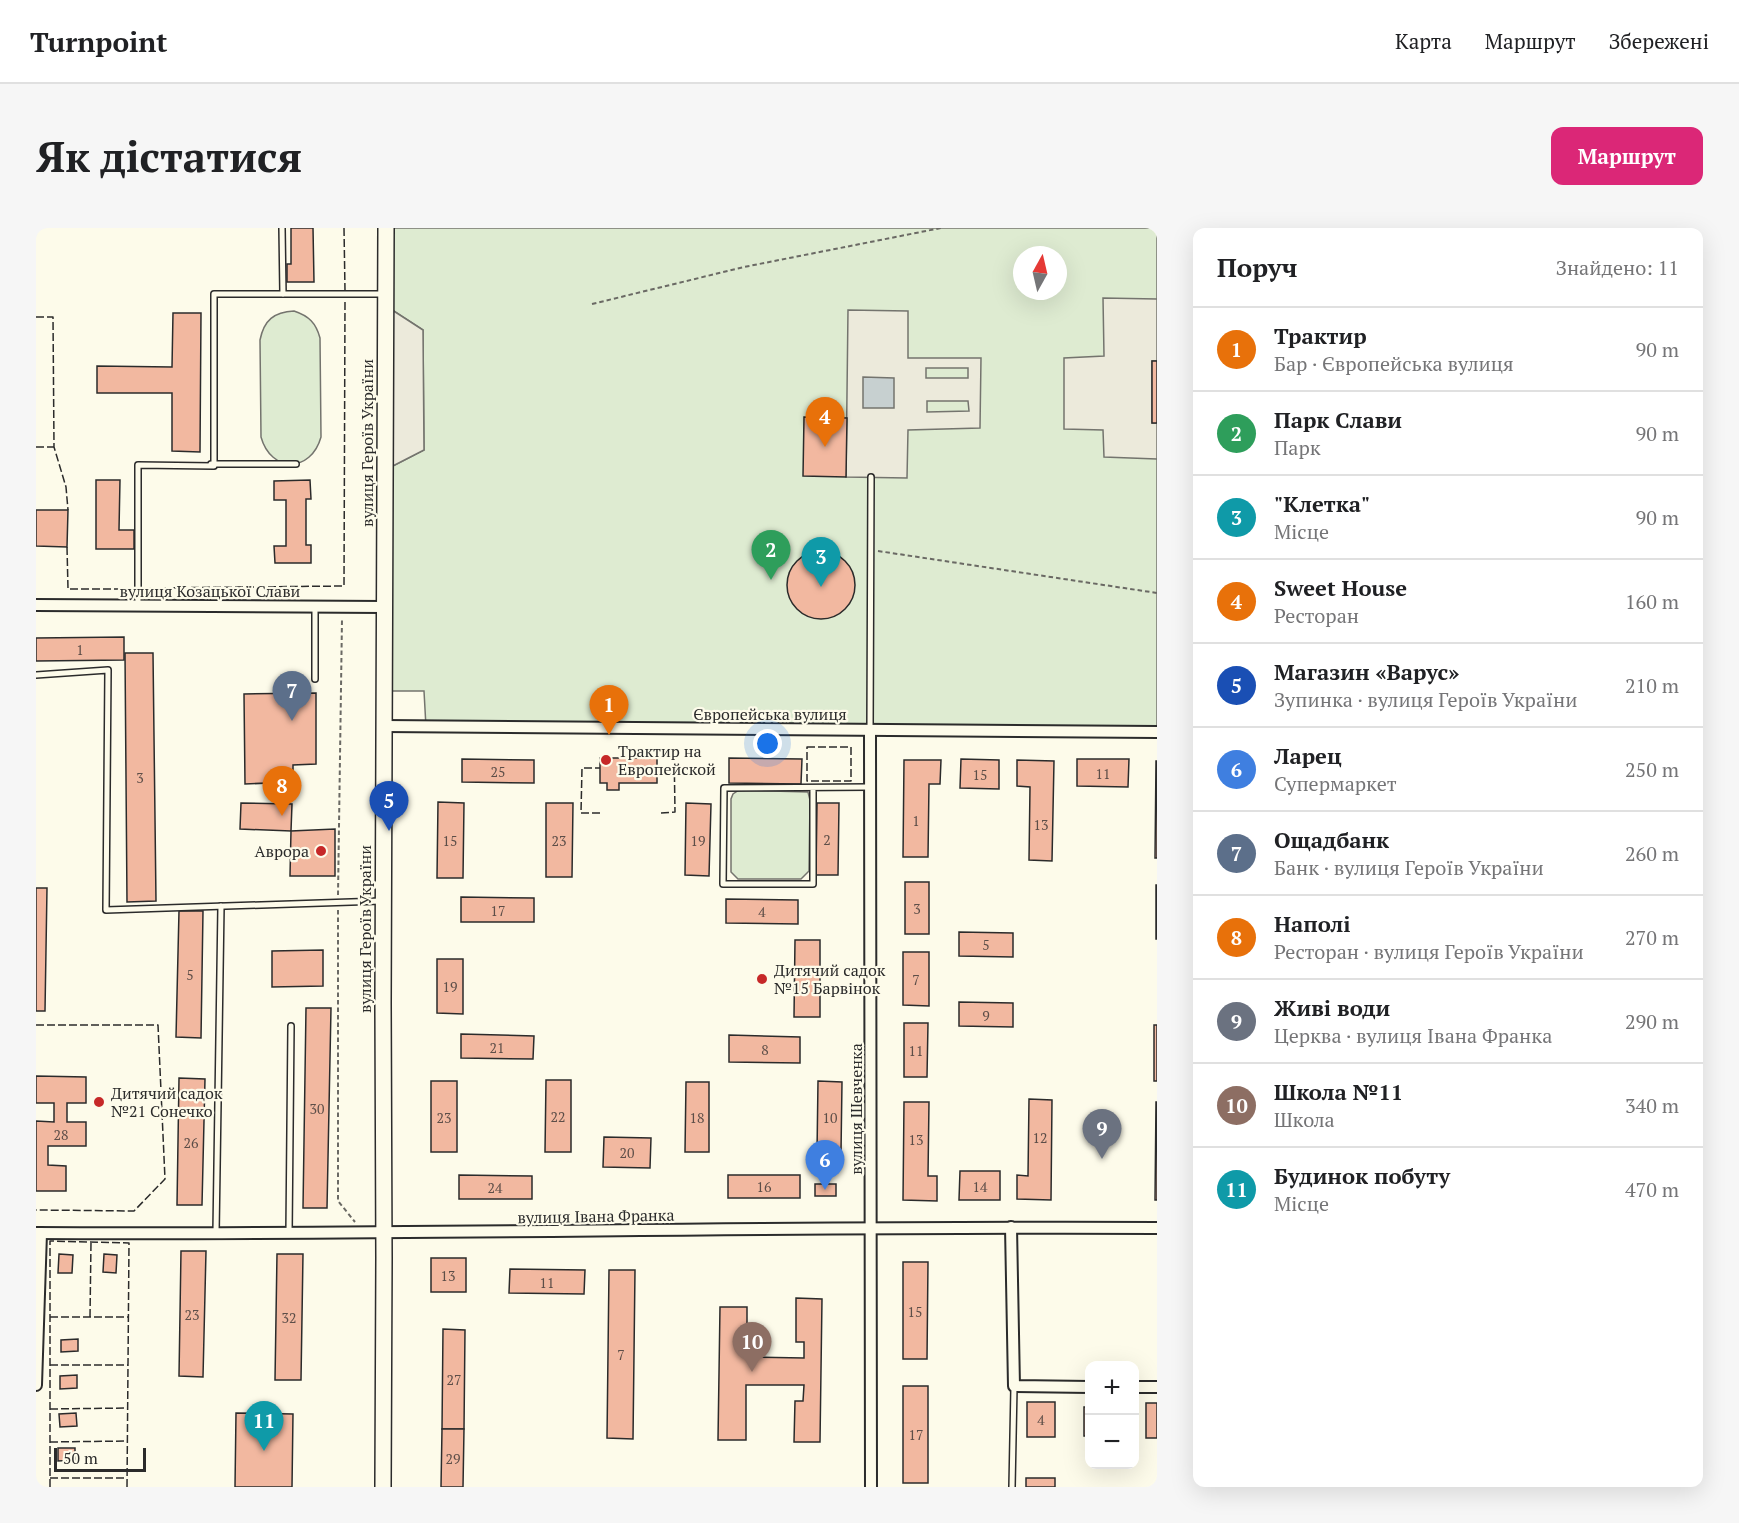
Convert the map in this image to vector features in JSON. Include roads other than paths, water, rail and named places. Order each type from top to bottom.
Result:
[{"type":"street","name":"вулиця Героїв України","points":[[383,1487],[386,228]]},
{"type":"street","name":"вулиця Козацької Слави","points":[[36,605],[384,607]]},
{"type":"street","name":"Європейська вулиця","points":[[384,726],[1157,732]]},
{"type":"street","name":"вулиця Шевченка","points":[[870,730],[871,1487]]},
{"type":"street","name":"вулиця Івана Франка","points":[[38,1233],[384,1233],[871,1227],[1157,1228]]},
{"type":"street","points":[[1011,1227],[1014,1386],[1085,1387]]},
{"type":"street","points":[[36,1385],[38,1233]]},
{"type":"street","points":[[1139,1387],[1157,1387]]},
{"type":"lane","points":[[282,228],[283,294]]},
{"type":"lane","points":[[138,465],[214,466],[214,294],[386,294]]},
{"type":"lane","points":[[138,465],[296,464]]},
{"type":"lane","points":[[138,465],[138,605]]},
{"type":"lane","points":[[870,730],[871,477]]},
{"type":"lane","points":[[315,607],[315,680]]},
{"type":"lane","points":[[36,675],[108,670],[106,910],[383,901]]},
{"type":"lane","points":[[813,788],[813,884],[723,884],[724,788],[870,787]]},
{"type":"lane","points":[[216,1233],[221,906]]},
{"type":"lane","points":[[289,1233],[291,1026]]},
{"type":"lane","points":[[1012,1487],[1014,1386]]},
{"type":"place","name":"Sweet House","points":[[825,447]]},
{"type":"place","name":"Парк Слави","points":[[771,580]]},
{"type":"place","name":"\"Клетка\"","points":[[821,587]]},
{"type":"place","name":"Ощадбанк","points":[[292,721]]},
{"type":"place","name":"Трактир","points":[[609,735]]},
{"type":"place","name":"Трактир на Европейской","points":[[606,760]]},
{"type":"place","name":"Наполі","points":[[282,816]]},
{"type":"place","name":"Магазин «Варус»","points":[[389,831]]},
{"type":"place","name":"Аврора","points":[[321,851]]},
{"type":"place","name":"Дитячий садок №15 Барвінок","points":[[762,979]]},
{"type":"place","name":"Дитячий садок №21 Сонечко","points":[[99,1102]]},
{"type":"place","name":"Живі води","points":[[1102,1159]]},
{"type":"place","name":"Ларец","points":[[825,1190]]},
{"type":"place","name":"Школа №11","points":[[752,1372]]},
{"type":"place","name":"Будинок побуту","points":[[264,1451]]}]
